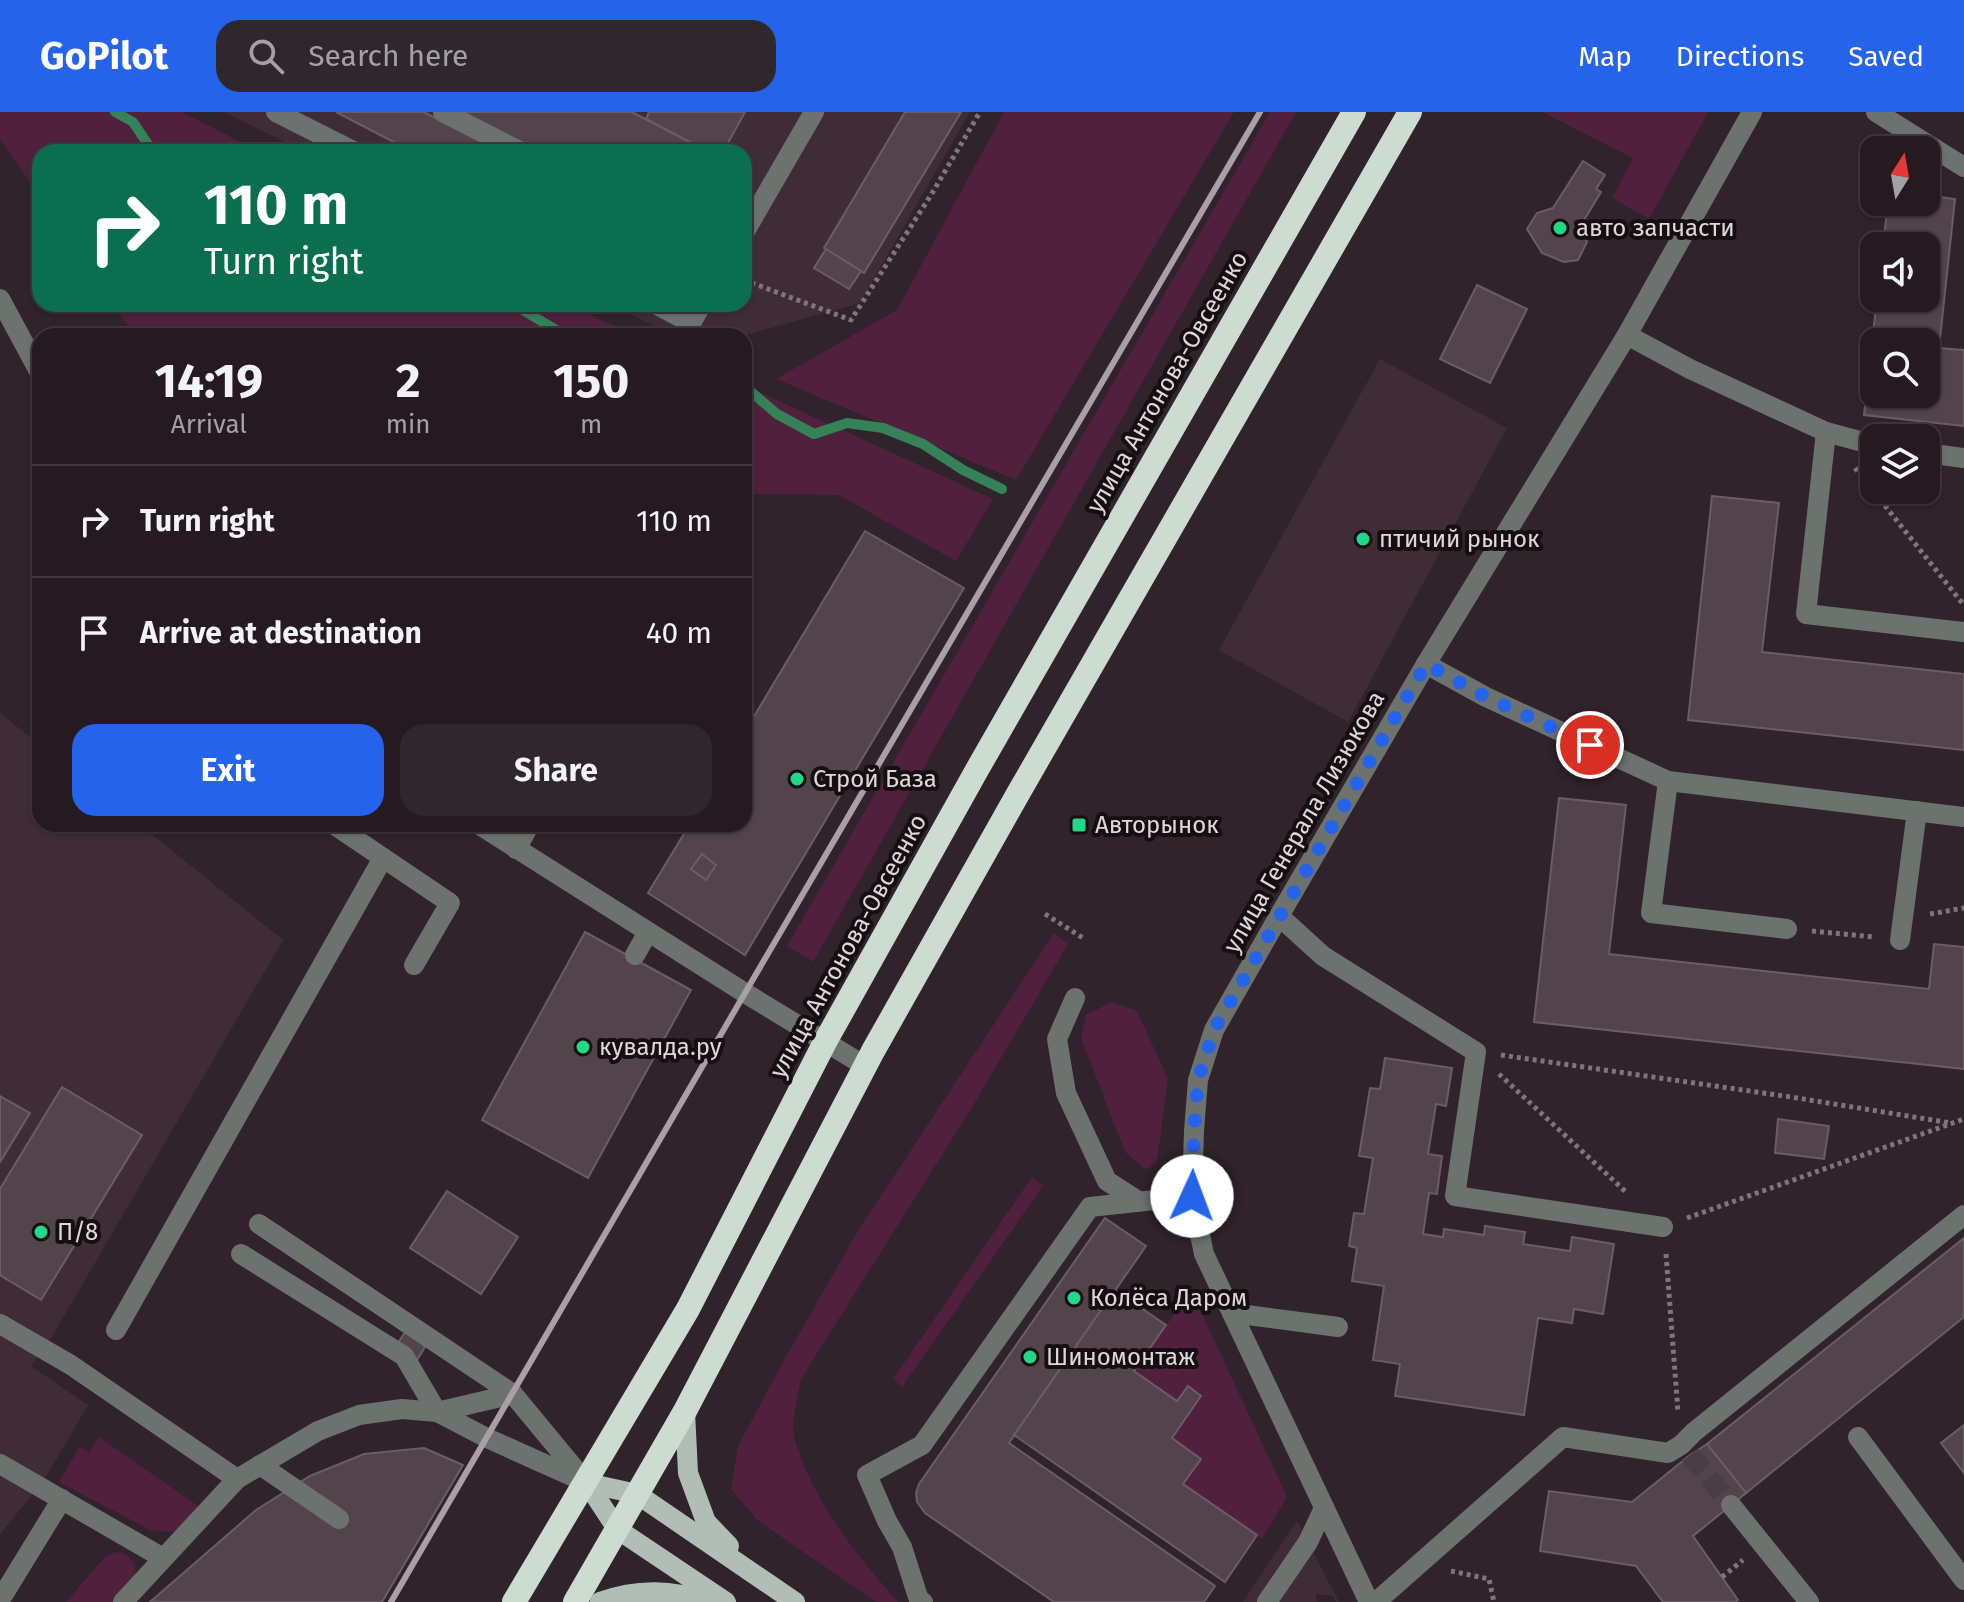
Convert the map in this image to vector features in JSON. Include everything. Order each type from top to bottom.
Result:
[{"type":"highway","name":"улица Антонова-Овсеенко","points":[[514,1602],[688,1309],[825,1042],[978,768],[1354,112]]},
{"type":"highway","points":[[575,1602],[685,1411],[865,1066],[1410,112]]},
{"type":"main road","points":[[685,1411],[688,1473],[706,1522],[760,1578]]},
{"type":"main road","points":[[587,1483],[637,1494],[795,1602]]},
{"type":"main road","points":[[587,1483],[617,1529],[726,1602]]},
{"type":"main road","points":[[600,1602],[639,1591],[692,1596],[711,1602]]},
{"type":"street","points":[[276,112],[339,144]]},
{"type":"street","points":[[443,112],[505,144]]},
{"type":"street","points":[[752,219],[814,112]]},
{"type":"street","name":"улица Генерала Лизюкова","points":[[1369,1602],[1204,1254],[1192,1196],[1198,1080],[1214,1030],[1279,916],[1426,664],[1627,335],[1752,112]]},
{"type":"street","points":[[1876,112],[1964,167]]},
{"type":"street","points":[[0,299],[32,358]]},
{"type":"street","points":[[670,312],[691,323],[697,312]]},
{"type":"street","points":[[1627,335],[1690,369],[1826,432],[1860,441]]},
{"type":"street","points":[[1826,432],[1806,614],[1964,632]]},
{"type":"street","points":[[1940,455],[1964,458]]},
{"type":"street","points":[[1426,664],[1486,697],[1668,781],[1964,817]]},
{"type":"street","points":[[1668,781],[1651,913],[1787,929]]},
{"type":"street","points":[[1900,940],[1917,811]]},
{"type":"street","points":[[345,832],[450,903],[414,965]]},
{"type":"street","points":[[490,832],[865,1066]]},
{"type":"street","points":[[516,849],[526,832]]},
{"type":"street","points":[[116,1330],[383,858]]},
{"type":"street","points":[[1279,916],[1323,956],[1476,1052],[1455,1196],[1663,1227]]},
{"type":"street","points":[[635,955],[648,932]]},
{"type":"street","points":[[1075,998],[1057,1039],[1066,1093],[1107,1181],[1138,1201]]},
{"type":"street","points":[[923,1602],[919,1600],[902,1547],[867,1475],[922,1445],[1090,1207],[1192,1196]]},
{"type":"street","points":[[1376,1602],[1563,1437],[1668,1453],[1686,1450],[1694,1432],[1964,1215]]},
{"type":"street","points":[[259,1224],[513,1394],[587,1483]]},
{"type":"street","points":[[241,1254],[404,1356],[437,1412],[587,1483]]},
{"type":"street","points":[[1232,1313],[1338,1327]]},
{"type":"street","points":[[0,1324],[71,1365],[237,1479]]},
{"type":"street","points":[[123,1602],[237,1479],[318,1431],[359,1415],[402,1409],[437,1412],[513,1394]]},
{"type":"street","points":[[1858,1437],[1964,1580]]},
{"type":"street","points":[[0,1464],[163,1558]]},
{"type":"street","points":[[260,1465],[339,1519]]},
{"type":"street","points":[[0,1600],[62,1499]]},
{"type":"street","points":[[1731,1505],[1809,1602]]},
{"type":"street","points":[[1267,1602],[1308,1542],[1324,1508]]},
{"type":"street","points":[[1280,1582],[1288,1602]]},
{"type":"path","points":[[752,283],[851,320],[980,112]]},
{"type":"path","points":[[1826,432],[1964,605]]},
{"type":"path","points":[[1045,914],[1083,938]]},
{"type":"path","points":[[1787,929],[1900,940]]},
{"type":"path","points":[[1476,1052],[1951,1123]]},
{"type":"path","points":[[1476,1052],[1663,1227],[1686,1450]]},
{"type":"path","points":[[1663,1227],[1964,1119]]},
{"type":"path","points":[[1448,1570],[1489,1579],[1494,1602]]},
{"type":"shaded area","points":[[0,112],[182,112],[244,144],[32,144],[32,185],[0,139]]},
{"type":"shaded area","points":[[224,112],[970,112],[860,303],[752,333],[752,328],[658,328],[626,312],[752,312],[752,144],[289,144]]},
{"type":"shaded area","points":[[1004,112],[1234,112],[1016,480],[776,379],[897,310]]},
{"type":"shaded area","points":[[1270,112],[1296,112],[813,962],[787,946]]},
{"type":"shaded area","points":[[1542,112],[1708,112],[1649,219],[1612,198],[1633,158]]},
{"type":"shaded area","points":[[118,312],[584,312],[618,328],[130,328]]},
{"type":"shaded area","name":"птичий рынок","points":[[1380,359],[1507,428],[1348,722],[1219,650]]},
{"type":"shaded area","points":[[752,389],[993,499],[956,561],[839,495],[752,494]]},
{"type":"shaded area","points":[[0,713],[32,739],[32,832],[149,832],[283,940],[53,1335],[31,1366],[88,1405],[46,1477],[0,1535]]},
{"type":"shaded area","points":[[1054,933],[1068,944],[974,1104],[801,1379],[793,1422],[798,1449],[835,1523],[898,1602],[876,1602],[757,1520],[731,1489],[738,1446],[859,1229]]},
{"type":"shaded area","points":[[1112,1002],[1137,1011],[1168,1079],[1157,1160],[1146,1170],[1125,1152],[1081,1038],[1086,1015]]},
{"type":"shaded area","points":[[1032,1177],[1043,1186],[902,1387],[893,1379]]},
{"type":"shaded area","points":[[1191,1290],[1287,1497],[1262,1539],[1183,1484],[1201,1459],[1172,1438],[1201,1395],[1187,1387],[1177,1401],[1134,1371]]},
{"type":"shaded area","points":[[99,1437],[198,1506],[186,1526],[171,1532],[150,1530],[59,1482],[80,1446],[89,1453]]},
{"type":"shaded area","points":[[1297,1521],[1339,1602],[1333,1596],[1316,1594],[1317,1602],[1243,1602]]},
{"type":"shaded area","points":[[116,1552],[124,1553],[134,1562],[136,1575],[115,1602],[66,1602],[105,1557]]},
{"type":"building","points":[[336,112],[424,112],[486,144],[398,144]]},
{"type":"building","points":[[462,112],[632,112],[694,144],[523,144]]},
{"type":"building","points":[[649,112],[745,112],[727,144],[694,144],[646,119]]},
{"type":"building","points":[[905,112],[961,112],[864,273],[824,248]]},
{"type":"building","points":[[1583,161],[1605,175],[1596,189],[1601,192],[1581,225],[1587,242],[1578,260],[1564,262],[1542,253],[1527,229],[1537,213],[1553,208]]},
{"type":"building","points":[[1940,197],[1955,199],[1940,339],[1940,328],[1874,328],[1875,312],[1940,312],[1940,232],[1885,232],[1886,216],[1940,216]]},
{"type":"building","points":[[826,249],[861,271],[849,289],[814,268]]},
{"type":"building","points":[[1477,285],[1527,309],[1490,383],[1440,359]]},
{"type":"building","points":[[1940,348],[1964,350],[1964,426],[1864,415],[1865,408],[1940,408]]},
{"type":"building","points":[[1712,496],[1779,503],[1762,652],[1964,674],[1964,750],[1688,720]]},
{"type":"building","name":"Строй База","points":[[865,531],[964,588],[745,955],[648,893],[685,832],[752,832],[752,720]]},
{"type":"building","points":[[1559,798],[1626,805],[1609,954],[1929,989],[1934,944],[1964,947],[1964,1069],[1534,1022]]},
{"type":"building","points":[[702,854],[716,865],[706,880],[691,869]]},
{"type":"building","points":[[585,932],[691,990],[588,1178],[482,1120]]},
{"type":"building","points":[[1385,1058],[1452,1068],[1446,1106],[1436,1104],[1428,1154],[1442,1156],[1437,1194],[1429,1193],[1423,1234],[1443,1237],[1444,1229],[1484,1235],[1485,1226],[1525,1232],[1523,1244],[1570,1251],[1572,1237],[1614,1244],[1603,1314],[1574,1309],[1572,1323],[1538,1318],[1524,1415],[1395,1396],[1400,1364],[1373,1360],[1384,1286],[1352,1281],[1357,1248],[1349,1246],[1354,1213],[1364,1214],[1373,1158],[1359,1156],[1370,1088],[1380,1089]]},
{"type":"building","name":"П/8","points":[[62,1087],[142,1135],[41,1300],[0,1275],[0,1189]]},
{"type":"building","points":[[0,1096],[30,1113],[0,1162]]},
{"type":"building","points":[[1778,1119],[1829,1126],[1824,1159],[1775,1153]]},
{"type":"building","points":[[447,1191],[518,1237],[481,1294],[410,1248]]},
{"type":"building","points":[[1105,1218],[1146,1246],[1009,1443],[1215,1586],[1204,1602],[1054,1602],[925,1513],[917,1502],[919,1484]]},
{"type":"building","points":[[1964,1238],[1964,1317],[1746,1493],[1707,1444]]},
{"type":"building","points":[[1115,1290],[1166,1325],[1134,1371],[1177,1401],[1188,1386],[1201,1396],[1172,1438],[1201,1459],[1183,1484],[1257,1535],[1225,1582],[1014,1435]]},
{"type":"building","points":[[407,1329],[428,1342],[417,1360],[396,1346]]},
{"type":"building","points":[[1964,1425],[1964,1473],[1941,1443]]},
{"type":"building","points":[[1707,1444],[1746,1493],[1693,1536],[1738,1600],[1735,1602],[1663,1602],[1636,1566],[1540,1551],[1549,1491],[1632,1502]]},
{"type":"building","points":[[424,1448],[463,1465],[382,1602],[150,1602],[256,1510],[310,1476],[364,1454]]},
{"type":"waterway","points":[[115,112],[133,122],[148,144]]},
{"type":"waterway","points":[[526,312],[553,328]]},
{"type":"waterway","points":[[752,393],[777,414],[814,434],[847,423],[883,428],[923,444],[963,470],[1002,489]]},
{"type":"tunnel","points":[[1690,1455],[1731,1505]]},
{"type":"railway","points":[[391,1602],[1260,112]]},
{"type":"place","name":"авто запчасти","points":[[1560,228]]},
{"type":"place","name":"птичий рынок","points":[[1363,539]]},
{"type":"place","name":"Строй База","points":[[797,779]]},
{"type":"place","name":"Авторынок","points":[[1079,825]]},
{"type":"place","name":"кувалда.ру","points":[[583,1047]]},
{"type":"place","name":"П/8","points":[[41,1232]]},
{"type":"place","name":"Колёса Даром","points":[[1074,1298]]},
{"type":"place","name":"Шиномонтаж","points":[[1030,1357]]},
{"type":"route","points":[[1192,1196],[1198,1080],[1214,1030],[1426,664],[1486,697],[1590,745]]}]
